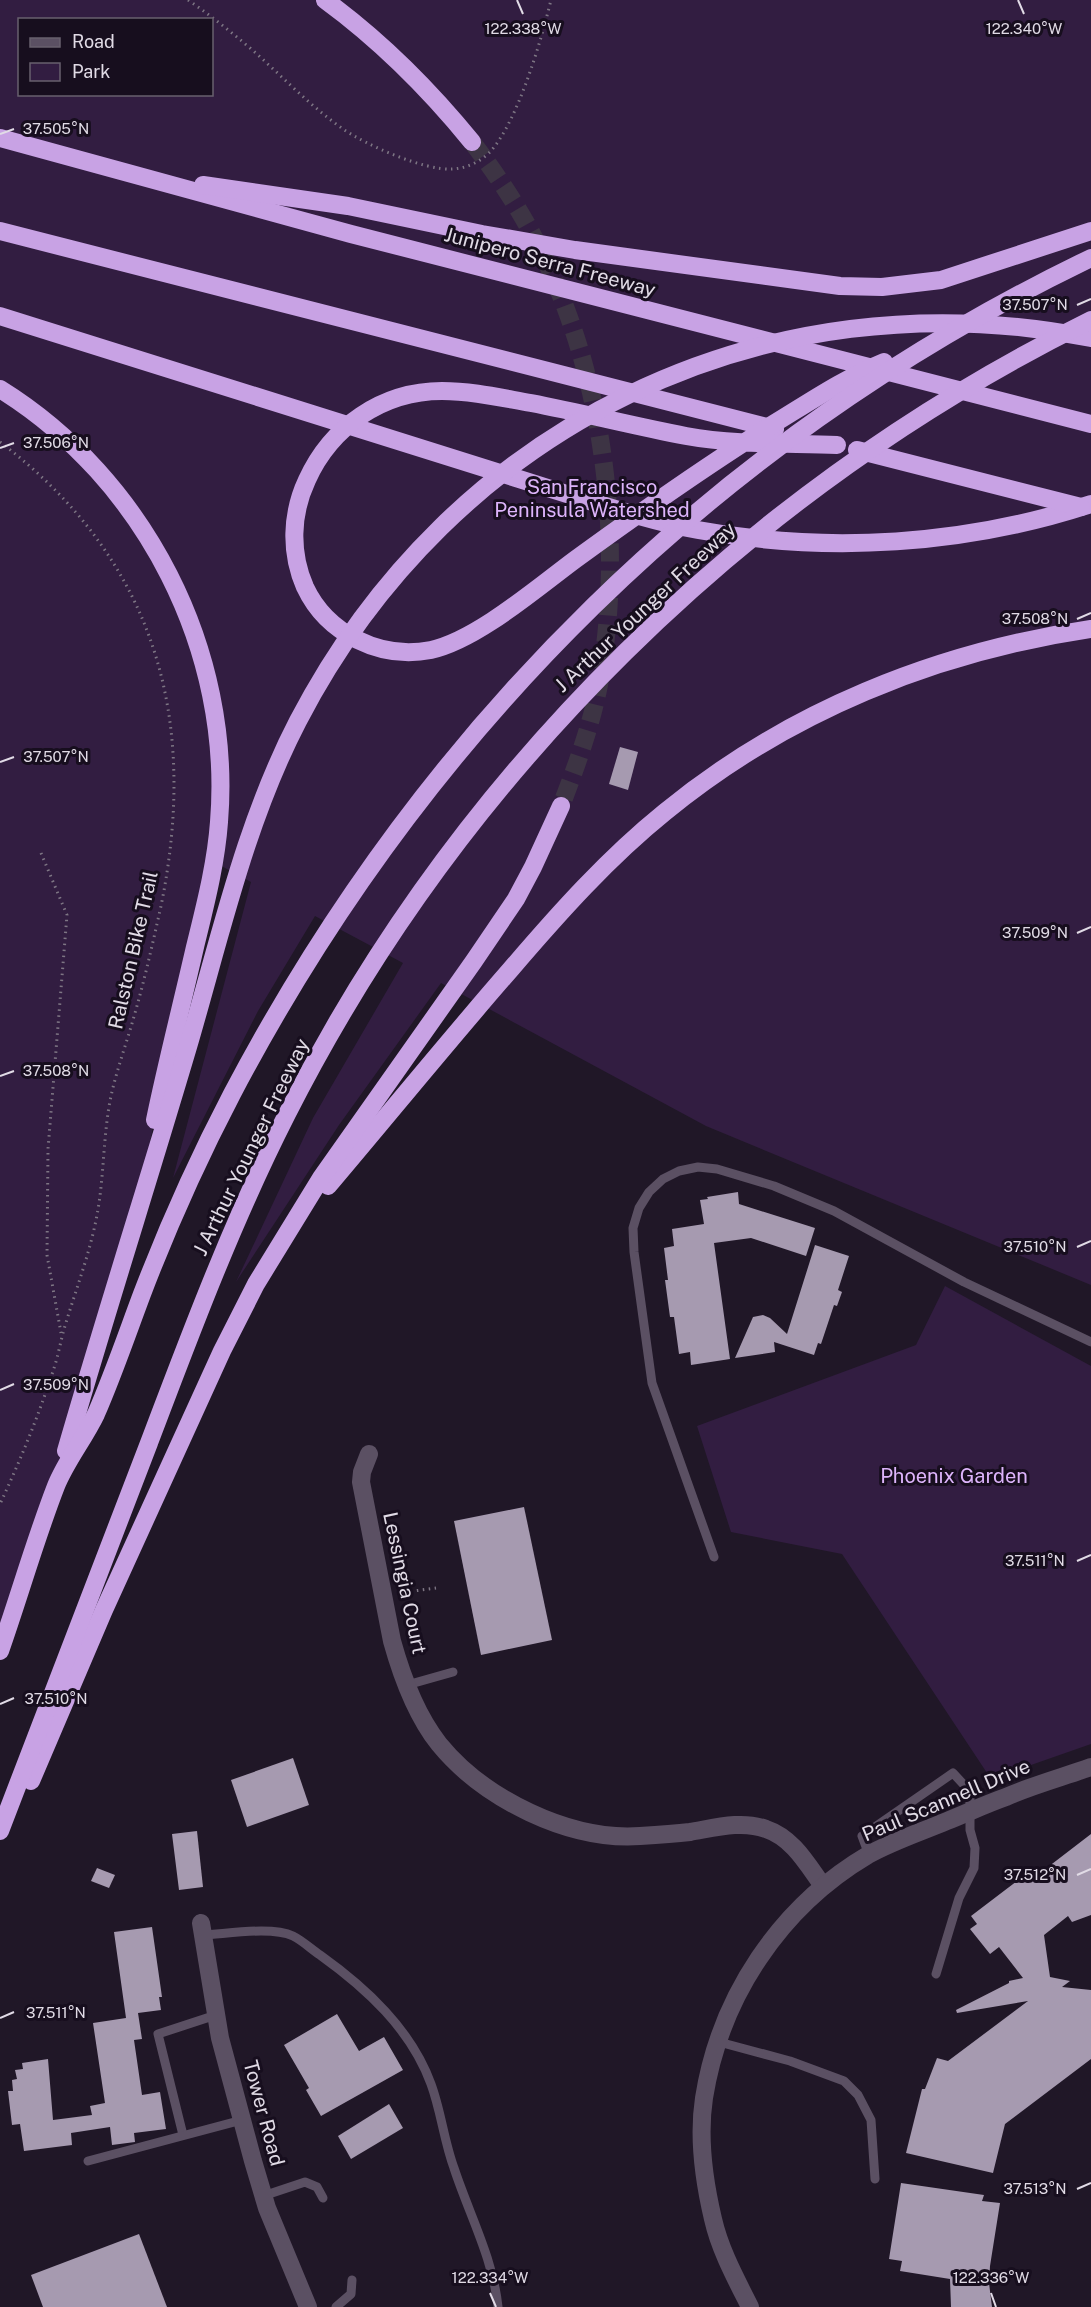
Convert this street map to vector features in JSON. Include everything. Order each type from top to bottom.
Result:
[{"type":"highway","points":[[325,0],[352,20],[408,70],[472,142]]},
{"type":"highway","name":"Junipero Serra Freeway","points":[[0,138],[130,175],[1091,424]]},
{"type":"highway","points":[[130,175],[339,204],[575,250],[840,286],[882,287],[941,280],[1091,231]]},
{"type":"highway","points":[[0,231],[1091,510]]},
{"type":"highway","name":"J Arthur Younger Freeway","points":[[0,1651],[58,1482],[95,1415],[169,1227],[230,1096],[328,930],[432,784],[493,711],[557,641],[661,542],[734,482],[794,435],[877,377],[1012,297],[1091,258]]},
{"type":"highway","points":[[0,316],[646,518],[697,530],[828,543],[907,541],[985,531],[1036,520],[1091,504]]},
{"type":"highway","name":"J Arthur Younger Freeway","points":[[0,1831],[197,1317],[248,1195],[293,1102],[343,1012],[383,948],[448,855],[517,768],[586,691],[653,624],[750,538],[818,486],[917,418],[1006,364],[1091,320]]},
{"type":"highway","points":[[58,1482],[256,819],[285,749],[325,673],[364,616],[439,528],[488,483],[525,455],[577,422],[654,383],[698,365],[753,348],[791,338],[866,326],[940,322],[979,324],[1091,338]]},
{"type":"highway","points":[[837,444],[718,440],[456,391],[416,393],[390,400],[357,418],[336,435],[320,455],[300,499],[294,532],[295,554],[304,585],[316,606],[333,624],[364,643],[387,650],[410,652],[431,650],[453,643],[485,625],[720,457],[853,376],[930,344]]},
{"type":"highway","points":[[0,389],[31,410],[71,444],[109,483],[140,525],[166,569],[184,607],[204,665],[213,704],[220,782],[217,843],[135,1218]]},
{"type":"highway","points":[[275,1250],[567,905],[624,848],[686,795],[728,765],[772,738],[819,712],[867,691],[967,655],[1019,642],[1091,629]]},
{"type":"highway","points":[[8,1810],[32,1779],[100,1621],[238,1316],[275,1250],[321,1178],[496,930],[533,867],[561,806]]},
{"type":"street","name":"Lessingia Court","points":[[369,1454],[362,1472],[362,1482],[392,1641],[407,1685],[426,1725],[452,1758],[489,1789],[532,1813],[584,1832],[610,1836],[662,1835],[729,1826],[763,1827],[780,1834],[793,1846],[823,1886]]},
{"type":"street","name":"Paul Scannell Drive","points":[[750,2307],[733,2273],[713,2222],[703,2159],[704,2100],[711,2067],[729,2010],[742,1982],[775,1936],[823,1886],[869,1855],[1012,1794],[1091,1767]]},
{"type":"street","name":"Tower Road","points":[[202,1929],[216,2015],[263,2196],[308,2307]]},
{"type":"lane","points":[[714,1557],[650,1372],[634,1252],[633,1228],[639,1208],[649,1192],[663,1179],[679,1171],[698,1167],[717,1169],[795,1194],[834,1211],[964,1282],[1091,1342]]},
{"type":"lane","points":[[407,1685],[453,1672]]},
{"type":"lane","points":[[869,1855],[862,1836],[953,1773],[965,1786],[970,1795],[970,1830],[975,1848],[974,1868],[959,1898],[936,1974]]},
{"type":"lane","points":[[202,1929],[275,1932],[293,1936],[333,1964],[380,2004],[395,2022],[410,2043],[431,2084],[452,2162],[490,2267],[498,2307]]},
{"type":"lane","points":[[183,2136],[158,2034],[216,2015]]},
{"type":"lane","points":[[719,2042],[790,2061],[843,2081],[858,2095],[871,2120],[875,2179]]},
{"type":"lane","points":[[88,2161],[242,2120]]},
{"type":"lane","points":[[263,2196],[305,2182],[317,2187],[323,2198]]},
{"type":"lane","points":[[336,2307],[351,2294],[352,2280]]},
{"type":"path","points":[[188,0],[211,18]]},
{"type":"path","points":[[213,19],[250,48],[317,110],[345,130],[381,149],[435,168],[454,169],[480,160],[490,151],[501,134],[529,73],[543,33],[551,0]]},
{"type":"path","name":"Ralston Bike Trail","points":[[0,442],[33,469],[73,509],[97,539],[118,571],[144,622],[156,658],[167,695],[174,752],[174,819],[161,903],[144,978],[111,1098],[99,1200],[92,1238],[53,1370],[25,1446],[0,1504]]},
{"type":"path","points":[[41,853],[67,915],[48,1149],[47,1255],[61,1326],[61,1342]]},
{"type":"path","points":[[393,1594],[436,1588]]},
{"type":"green space","name":"San Francisco Peninsula Watershed","points":[[0,0],[1091,0],[1091,1285],[706,1126],[441,983],[339,1125],[236,1282],[313,1118],[403,963],[315,916],[258,1011],[173,1178],[251,882],[214,862],[157,1107],[135,1218],[0,1651]]},
{"type":"green space","name":"Phoenix Garden","points":[[945,1286],[1091,1366],[1091,1744],[991,1779],[842,1554],[731,1532],[697,1426],[916,1345]]},
{"type":"building","points":[[620,747],[638,752],[628,790],[609,784]]},
{"type":"building","points":[[738,1192],[739,1204],[815,1228],[806,1256],[751,1238],[714,1243],[730,1359],[691,1365],[690,1352],[679,1354],[674,1317],[670,1317],[664,1248],[674,1246],[672,1229],[704,1224],[700,1200]]},
{"type":"building","points":[[815,1245],[849,1256],[838,1290],[842,1292],[837,1306],[834,1305],[821,1344],[818,1343],[814,1355],[774,1342],[775,1352],[735,1358],[753,1317],[763,1315],[770,1318],[787,1334]]},
{"type":"building","points":[[524,1507],[552,1640],[481,1655],[454,1521]]},
{"type":"building","points":[[293,1758],[309,1805],[247,1827],[231,1780]]},
{"type":"building","points":[[197,1831],[203,1887],[179,1890],[172,1834]]},
{"type":"building","points":[[1091,1834],[1091,1915],[1072,1922],[1068,1916],[1044,1935],[1050,1977],[1070,1981],[1062,1987],[1091,1990],[1091,2059],[1005,2124],[993,2173],[906,2153],[922,2089],[925,2089],[937,2058],[948,2061],[1028,2001],[957,2013],[956,2010],[1009,1981],[1023,1978],[999,1947],[990,1954],[970,1929],[977,1924],[971,1916],[1030,1871],[1035,1877]]},
{"type":"building","points":[[97,1868],[115,1875],[109,1888],[91,1881]]},
{"type":"building","points":[[152,1927],[162,1997],[159,1997],[161,2010],[138,2013],[142,2039],[134,2040],[142,2095],[160,2092],[166,2129],[134,2133],[135,2142],[112,2145],[110,2127],[71,2133],[72,2145],[24,2151],[20,2124],[12,2125],[8,2091],[13,2091],[12,2080],[17,2079],[15,2070],[23,2069],[22,2063],[48,2059],[53,2120],[92,2115],[90,2106],[105,2103],[93,2023],[126,2018],[114,1932]]},
{"type":"building","points":[[337,2014],[359,2051],[384,2037],[403,2070],[321,2116],[306,2090],[309,2088],[284,2045]]},
{"type":"building","points":[[389,2104],[403,2128],[351,2159],[338,2136]]},
{"type":"building","points":[[901,2183],[984,2195],[982,2201],[1000,2203],[990,2266],[989,2283],[992,2307],[951,2307],[950,2279],[900,2271],[902,2261],[889,2259]]},
{"type":"building","points":[[139,2234],[167,2307],[43,2307],[31,2275]]},
{"type":"tunnel","points":[[472,142],[504,187],[532,234],[568,314],[584,365],[605,471],[610,580],[606,633],[592,716],[561,806]]}]
